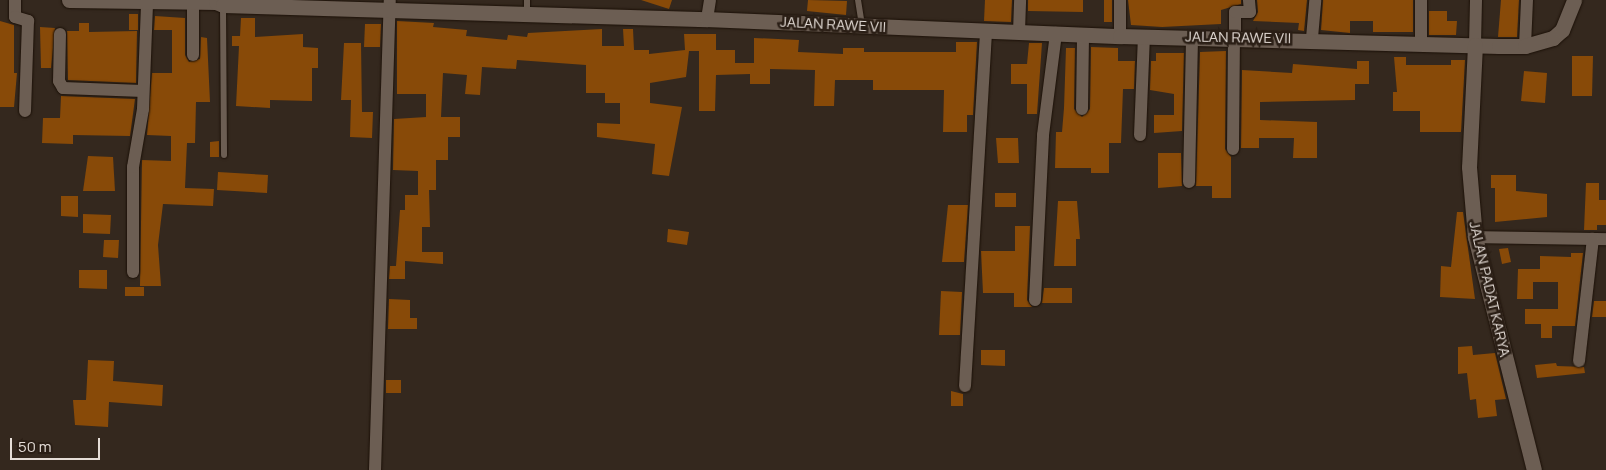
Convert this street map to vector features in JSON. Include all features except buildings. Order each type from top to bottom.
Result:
[{"type":"main road","name":"JALAN RAWE VII","points":[[69,0],[193,4],[218,2],[527,7],[707,18],[986,31],[1120,36],[1312,38],[1525,46],[1558,34],[1574,0]]},
{"type":"main road","name":"JALAN PADAT KARYA","points":[[1475,45],[1469,167],[1475,237],[1534,470]]},
{"type":"street","points":[[15,0],[15,17],[28,20],[25,111]]},
{"type":"street","points":[[707,18],[710,0]]},
{"type":"street","points":[[1019,32],[1020,0]]},
{"type":"street","points":[[1120,0],[1120,36]]},
{"type":"street","points":[[1232,149],[1235,12],[1250,12],[1249,0]]},
{"type":"street","points":[[1312,38],[1315,0]]},
{"type":"street","points":[[1421,0],[1421,43]]},
{"type":"street","points":[[1475,45],[1476,0]]},
{"type":"street","points":[[1525,46],[1527,0]]},
{"type":"street","points":[[133,272],[133,167],[143,91],[146,3]]},
{"type":"street","points":[[193,4],[193,55]]},
{"type":"street","points":[[375,470],[390,5]]},
{"type":"street","points":[[965,386],[986,31]]},
{"type":"street","points":[[1035,300],[1043,135],[1056,33]]},
{"type":"street","points":[[60,34],[59,81],[63,88],[143,91]]},
{"type":"street","points":[[1082,109],[1083,34]]},
{"type":"street","points":[[1140,135],[1144,36]]},
{"type":"street","points":[[1189,182],[1192,36]]},
{"type":"street","points":[[1475,237],[1600,239],[1579,361]]},
{"type":"lane","points":[[858,0],[862,26]]},
{"type":"lane","points":[[218,2],[224,155]]}]
